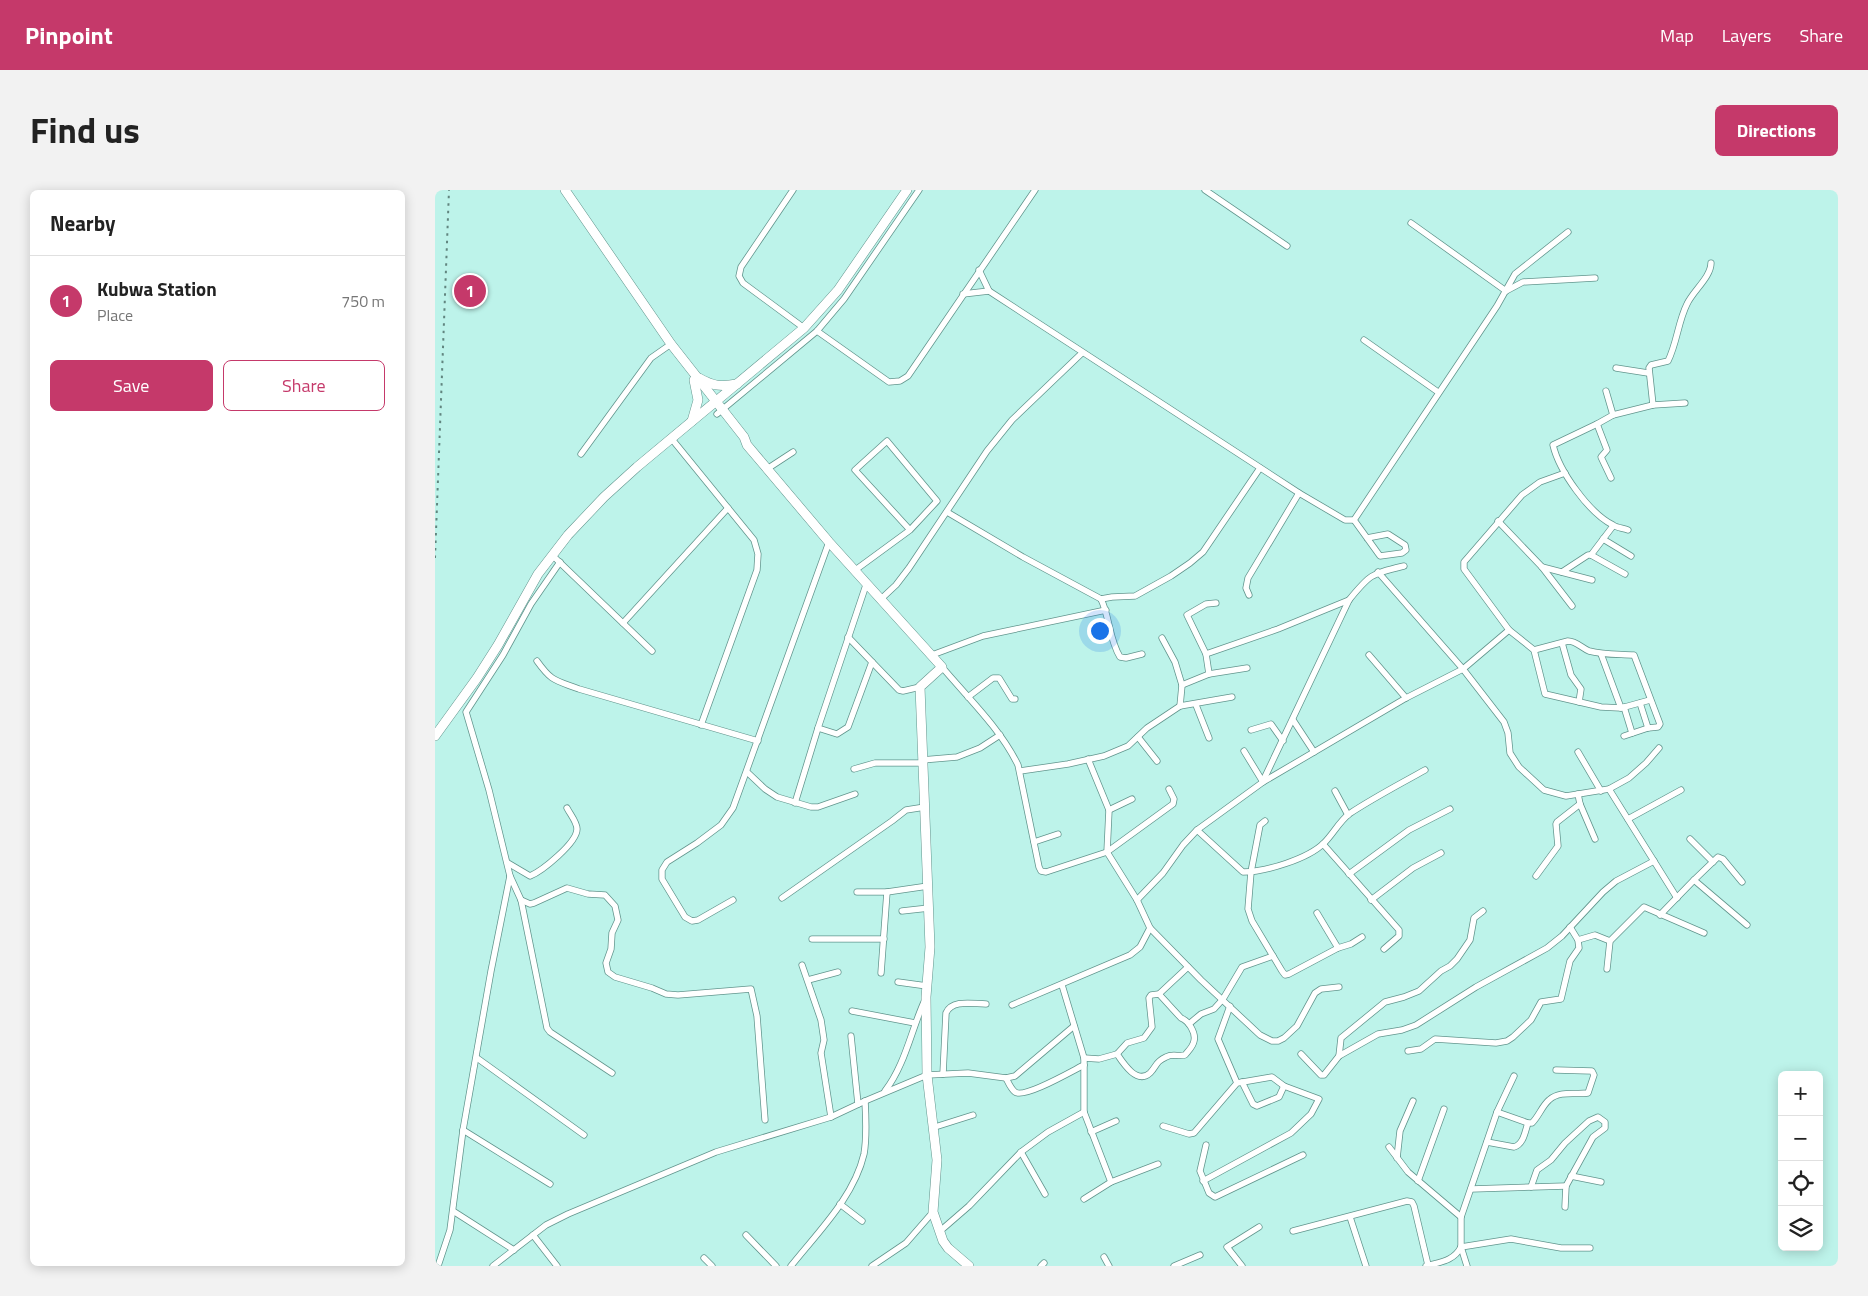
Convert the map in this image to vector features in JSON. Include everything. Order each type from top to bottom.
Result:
[{"type":"main road","points":[[565,190],[739,440],[747,445],[829,542],[942,667],[920,687],[929,908],[926,997],[927,1075],[935,1128],[937,1160],[933,1212],[939,1232],[948,1248],[969,1266]]},
{"type":"main road","points":[[435,736],[462,700],[527,602],[552,555],[604,496],[671,438],[805,328],[838,290],[907,190]]},
{"type":"main road","points":[[695,377],[719,387],[737,384]]},
{"type":"main road","points":[[692,421],[698,400],[695,377]]},
{"type":"street","points":[[793,190],[741,267],[739,276],[743,283],[805,328]]},
{"type":"street","points":[[719,412],[817,331],[831,316],[919,190]]},
{"type":"street","points":[[817,331],[889,382],[900,381],[908,376],[1035,190]]},
{"type":"street","points":[[1205,190],[1287,246]]},
{"type":"street","points":[[1411,223],[1506,290]]},
{"type":"street","points":[[1353,520],[1515,274],[1568,232]]},
{"type":"street","points":[[859,260],[867,265]]},
{"type":"street","points":[[1653,405],[1649,368],[1651,365],[1668,361],[1687,304],[1706,278],[1711,264]]},
{"type":"street","points":[[979,270],[989,291],[1299,493],[1345,520],[1353,520]]},
{"type":"street","points":[[1506,290],[1523,282],[1595,278]]},
{"type":"street","points":[[963,294],[989,291]]},
{"type":"street","points":[[1364,340],[1438,392]]},
{"type":"street","points":[[581,454],[651,358],[671,344]]},
{"type":"street","points":[[881,599],[896,585],[909,568],[987,451],[1012,420],[1082,353]]},
{"type":"street","points":[[1616,368],[1649,373]]},
{"type":"street","points":[[1606,390],[1613,415]]},
{"type":"street","points":[[1628,530],[1613,526],[1591,510],[1565,473],[1553,445],[1613,415],[1653,405],[1685,403]]},
{"type":"street","points":[[1597,424],[1607,450],[1601,457],[1611,478]]},
{"type":"street","points":[[671,438],[754,540],[758,554],[757,570],[701,725]]},
{"type":"street","points":[[855,571],[910,530],[937,501],[887,441],[855,470],[910,530]]},
{"type":"street","points":[[767,469],[793,452]]},
{"type":"street","points":[[1101,599],[1135,596],[1190,563],[1203,552],[1260,468]]},
{"type":"street","points":[[1565,473],[1541,482],[1522,495],[1498,521],[1464,562],[1463,566],[1509,630],[1533,650],[1545,694],[1601,707],[1623,707],[1651,700]]},
{"type":"street","points":[[1249,595],[1246,588],[1248,578],[1299,493]]},
{"type":"street","points":[[623,623],[728,508]]},
{"type":"street","points":[[947,512],[1023,557],[1101,599],[1106,610],[1115,648],[1120,656],[1126,658],[1142,654]]},
{"type":"street","points":[[1353,520],[1380,556],[1406,550],[1405,545],[1388,534],[1367,538]]},
{"type":"street","points":[[1498,521],[1542,567],[1572,606]]},
{"type":"street","points":[[1562,572],[1584,557],[1591,555],[1613,526]]},
{"type":"street","points":[[1603,539],[1631,556]]},
{"type":"street","points":[[733,900],[698,920],[692,921],[685,917],[662,880],[662,870],[667,862],[721,825],[733,808],[759,741],[829,542]]},
{"type":"street","points":[[552,555],[652,651]]},
{"type":"street","points":[[1591,555],[1625,574]]},
{"type":"street","points":[[560,562],[527,602],[503,655],[466,712],[511,876],[521,900],[547,1028],[550,1032],[612,1073]]},
{"type":"street","points":[[1263,782],[1349,600],[1364,582],[1378,572],[1404,566]]},
{"type":"street","points":[[1542,567],[1592,580]]},
{"type":"street","points":[[1378,572],[1463,669],[1504,722],[1508,733],[1510,753],[1519,767],[1544,790],[1566,796],[1609,789],[1629,778],[1659,748]]},
{"type":"street","points":[[795,803],[848,637],[867,585]]},
{"type":"street","points":[[1206,654],[1278,629],[1349,600]]},
{"type":"street","points":[[1209,674],[1206,654],[1187,615],[1206,604],[1216,603]]},
{"type":"street","points":[[932,655],[983,636],[1106,610]]},
{"type":"street","points":[[1137,900],[1163,873],[1183,845],[1197,830],[1263,782],[1406,698],[1463,669],[1509,630]]},
{"type":"street","points":[[848,637],[899,690],[903,691],[920,687]]},
{"type":"street","points":[[1162,638],[1175,662],[1182,685],[1181,706]]},
{"type":"street","points":[[1533,650],[1572,641],[1587,650],[1601,654],[1634,654],[1660,724],[1658,727],[1648,728],[1624,736]]},
{"type":"street","points":[[1562,643],[1571,675],[1581,690],[1579,702]]},
{"type":"street","points":[[1601,654],[1633,733]]},
{"type":"street","points":[[1369,655],[1406,698]]},
{"type":"street","points":[[537,661],[545,673],[554,680],[579,690],[759,741]]},
{"type":"street","points":[[818,728],[837,734],[848,727],[872,662]]},
{"type":"street","points":[[942,667],[1000,735],[1011,751],[1020,771],[1041,871],[1045,872],[1107,852],[1173,804],[1174,799],[1169,789]]},
{"type":"street","points":[[1182,685],[1209,674],[1247,668]]},
{"type":"street","points":[[968,697],[993,678],[999,678],[1011,699],[1015,699]]},
{"type":"street","points":[[1020,771],[1068,764],[1104,756],[1128,746],[1147,728],[1181,706],[1196,705],[1232,697]]},
{"type":"street","points":[[1640,703],[1648,728]]},
{"type":"street","points":[[1196,705],[1209,738]]},
{"type":"street","points":[[1293,720],[1313,752]]},
{"type":"street","points":[[1251,730],[1271,724],[1283,741]]},
{"type":"street","points":[[854,769],[875,763],[922,762],[957,757],[980,748],[1000,735]]},
{"type":"street","points":[[1138,737],[1157,760]]},
{"type":"street","points":[[1244,751],[1263,782]]},
{"type":"street","points":[[1578,752],[1601,791]]},
{"type":"street","points":[[1088,760],[1109,810],[1107,852],[1137,900],[1150,928],[1260,1035],[1272,1041],[1285,1038],[1297,1026],[1315,993],[1321,989],[1339,987]]},
{"type":"street","points":[[1197,830],[1241,871],[1251,872],[1292,862],[1323,844],[1348,815],[1425,770]]},
{"type":"street","points":[[747,772],[765,789],[777,797],[811,807],[818,807],[855,794]]},
{"type":"street","points":[[1609,789],[1677,898]]},
{"type":"street","points":[[1628,819],[1681,790]]},
{"type":"street","points":[[1335,791],[1348,815]]},
{"type":"street","points":[[1578,794],[1580,804],[1595,839]]},
{"type":"street","points":[[1109,810],[1132,799]]},
{"type":"street","points":[[1536,876],[1558,846],[1557,822],[1580,804]]},
{"type":"street","points":[[782,898],[901,813],[925,807]]},
{"type":"street","points":[[508,863],[530,876],[568,846],[577,832],[577,826],[567,808]]},
{"type":"street","points":[[1349,874],[1409,830],[1449,809]]},
{"type":"street","points":[[1265,821],[1260,826],[1251,872],[1248,909],[1252,921],[1285,975],[1363,937]]},
{"type":"street","points":[[1034,842],[1058,834]]},
{"type":"street","points":[[1690,839],[1713,862]]},
{"type":"street","points":[[1323,844],[1400,932],[1399,936],[1384,949]]},
{"type":"street","points":[[1371,900],[1413,868],[1441,853]]},
{"type":"street","points":[[1660,915],[1718,858],[1723,859],[1742,882]]},
{"type":"street","points":[[1301,1054],[1321,1075],[1324,1075],[1339,1056],[1378,1034],[1401,1030],[1416,1024],[1476,987],[1547,948],[1610,886],[1654,861]]},
{"type":"street","points":[[438,1266],[450,1230],[463,1130],[491,971],[511,876]]},
{"type":"street","points":[[1694,880],[1747,925]]},
{"type":"street","points":[[857,892],[887,892],[928,886]]},
{"type":"street","points":[[521,900],[530,904],[534,903],[567,888],[588,894],[605,895],[615,906],[618,920],[612,933],[611,948],[606,963],[608,972],[621,980],[678,996],[751,988],[757,1016],[765,1120]]},
{"type":"street","points":[[881,973],[887,892]]},
{"type":"street","points":[[1607,968],[1610,941],[1641,907],[1646,907],[1703,933]]},
{"type":"street","points":[[902,911],[929,908]]},
{"type":"street","points":[[1339,1056],[1341,1038],[1363,1019],[1385,1002],[1419,991],[1457,959],[1470,940],[1474,918],[1483,911]]},
{"type":"street","points":[[1317,913],[1337,948]]},
{"type":"street","points":[[1408,1051],[1421,1049],[1435,1039],[1496,1043],[1513,1038],[1531,1020],[1541,1002],[1561,999],[1570,961],[1579,948],[1578,940],[1570,927]]},
{"type":"street","points":[[1012,1005],[1130,956],[1140,947],[1150,928]]},
{"type":"street","points":[[1578,940],[1595,935],[1610,941]]},
{"type":"street","points":[[812,939],[884,939]]},
{"type":"street","points":[[1189,1024],[1201,1014],[1215,1009],[1242,967],[1273,956]]},
{"type":"street","points":[[802,965],[821,1020],[825,1040],[821,1053],[831,1116]]},
{"type":"street","points":[[1006,1078],[1014,1092],[1020,1094],[1034,1090],[1084,1062],[1117,1054],[1127,1043],[1144,1038],[1152,1027],[1149,998],[1151,995],[1159,994],[1188,967]]},
{"type":"street","points":[[807,980],[838,972]]},
{"type":"street","points":[[898,982],[927,986]]},
{"type":"street","points":[[1062,985],[1084,1062],[1084,1112],[1111,1182]]},
{"type":"street","points":[[1117,1054],[1126,1068],[1138,1076],[1143,1076],[1151,1072],[1157,1062],[1168,1055],[1185,1055],[1195,1041],[1194,1032],[1189,1024],[1159,994]]},
{"type":"street","points":[[884,1093],[901,1065],[926,997]]},
{"type":"street","points":[[943,1074],[946,1013],[949,1007],[954,1004],[986,1004]]},
{"type":"street","points":[[1230,1006],[1218,1039],[1253,1104],[1257,1106],[1279,1097],[1284,1086]]},
{"type":"street","points":[[852,1011],[915,1024]]},
{"type":"street","points":[[493,1266],[546,1225],[591,1203],[716,1152],[831,1116],[927,1075],[969,1073],[1006,1078],[1015,1076],[1074,1026]]},
{"type":"street","points":[[851,1036],[858,1104]]},
{"type":"street","points":[[477,1058],[584,1135]]},
{"type":"street","points":[[1497,1112],[1532,1123],[1554,1096],[1561,1094],[1586,1094],[1590,1090],[1594,1075],[1592,1071],[1556,1070]]},
{"type":"street","points":[[1467,1266],[1461,1247],[1461,1217],[1497,1112],[1514,1076]]},
{"type":"street","points":[[1163,1126],[1189,1134],[1194,1133],[1240,1082],[1271,1077],[1284,1086],[1317,1097],[1319,1101],[1311,1114],[1291,1133],[1203,1181]]},
{"type":"street","points":[[791,1266],[855,1181],[864,1153],[866,1128],[865,1100]]},
{"type":"street","points":[[1397,1158],[1400,1131],[1413,1101]]},
{"type":"street","points":[[1418,1181],[1444,1109]]},
{"type":"street","points":[[939,1232],[969,1206],[1021,1152],[1048,1132],[1084,1112]]},
{"type":"street","points":[[935,1128],[973,1115]]},
{"type":"street","points":[[1531,1187],[1537,1170],[1551,1160],[1565,1143],[1589,1120],[1598,1117],[1602,1118],[1605,1122],[1605,1128],[1593,1138],[1566,1186],[1565,1207]]},
{"type":"street","points":[[1091,1132],[1116,1121]]},
{"type":"street","points":[[1487,1142],[1514,1147],[1518,1146],[1528,1123]]},
{"type":"street","points":[[463,1130],[550,1184]]},
{"type":"street","points":[[1206,1145],[1200,1170],[1209,1193],[1215,1196],[1303,1155]]},
{"type":"street","points":[[1389,1147],[1418,1181],[1461,1217]]},
{"type":"street","points":[[1021,1152],[1045,1194]]},
{"type":"street","points":[[1084,1198],[1111,1182],[1158,1164]]},
{"type":"street","points":[[1571,1176],[1601,1182]]},
{"type":"street","points":[[1471,1189],[1566,1186]]},
{"type":"street","points":[[1293,1231],[1407,1201],[1412,1202],[1427,1266],[1452,1258],[1461,1247]]},
{"type":"street","points":[[839,1204],[862,1221]]},
{"type":"street","points":[[453,1210],[513,1250]]},
{"type":"street","points":[[872,1266],[906,1243],[933,1212]]},
{"type":"street","points":[[1349,1217],[1366,1266]]},
{"type":"street","points":[[1242,1266],[1227,1247],[1259,1227]]},
{"type":"street","points":[[533,1235],[557,1266]]},
{"type":"street","points":[[746,1235],[776,1266]]},
{"type":"street","points":[[1461,1247],[1511,1239],[1561,1248],[1590,1248]]},
{"type":"street","points":[[1177,1265],[1200,1255]]},
{"type":"street","points":[[1104,1257],[1109,1266]]},
{"type":"street","points":[[704,1258],[712,1266]]},
{"type":"railway","points":[[435,558],[449,190]]},
{"type":"place","name":"Kubwa Station","points":[[470,291]]}]
